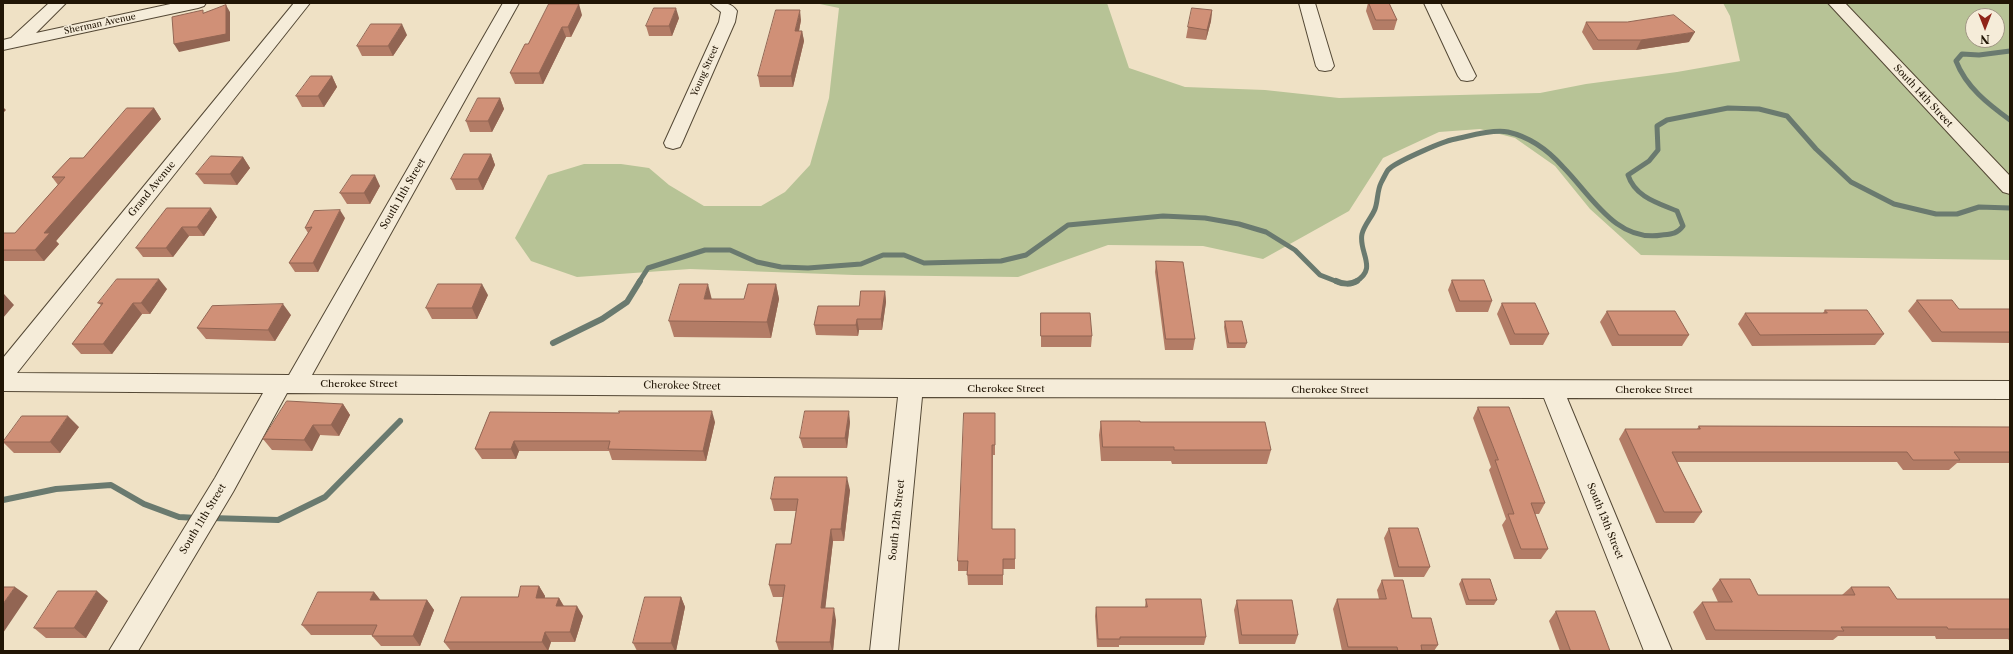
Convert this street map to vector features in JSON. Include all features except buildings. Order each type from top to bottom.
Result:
[{"type":"street","points":[[3,55],[10,44],[58,3]]},
{"type":"street","name":"Sherman Avenue","points":[[10,44],[198,3]]},
{"type":"street","name":"Grand Avenue","points":[[3,374],[302,3]]},
{"type":"street","name":"South 11th Street","points":[[123,651],[224,485],[288,384],[511,3]]},
{"type":"street","name":"Young Street","points":[[673,143],[727,22],[729,11],[718,3]]},
{"type":"street","points":[[1307,3],[1325,66]]},
{"type":"street","points":[[1432,3],[1466,76]]},
{"type":"street","name":"South 14th Street","points":[[1836,3],[2010,188]]},
{"type":"street","name":"Cherokee Street","points":[[3,382],[911,388],[2010,390]]},
{"type":"street","name":"South 12th Street","points":[[884,651],[911,388]]},
{"type":"street","name":"South 13th Street","points":[[1552,390],[1658,651]]},
{"type":"green space","points":[[815,3],[1107,3],[1129,68],[1185,87],[1265,90],[1339,98],[1540,93],[1586,84],[1677,72],[1740,61],[1730,16],[1723,3],[2010,3],[2010,260],[1641,255],[1590,209],[1555,166],[1515,138],[1480,129],[1439,132],[1383,158],[1349,211],[1263,259],[1203,246],[1108,245],[1018,277],[854,275],[690,269],[577,277],[531,261],[515,238],[548,175],[584,164],[621,164],[649,168],[669,185],[704,206],[761,206],[785,192],[810,165],[829,98],[839,8]]},
{"type":"waterway","points":[[2010,51],[1979,55],[1962,54],[1956,61],[1960,70],[1978,94],[2010,120]]},
{"type":"waterway","points":[[1356,282],[1366,272],[1367,266],[1362,234],[1364,227],[1375,209],[1380,186],[1388,170],[1408,158],[1445,142],[1487,132],[1502,131],[1516,134],[1538,145],[1557,161],[1594,203],[1606,214],[1631,232],[1646,236],[1671,234],[1679,231],[1683,226],[1677,211],[1655,202],[1642,194],[1631,183],[1628,175],[1649,161],[1658,150],[1657,126],[1667,120],[1728,108],[1759,109],[1787,116],[1816,149],[1851,182],[1894,204],[1936,214],[1957,214],[1979,207],[2010,208]]},
{"type":"waterway","points":[[639,282],[648,268],[705,250],[730,250],[757,262],[781,267],[808,268],[861,264],[883,255],[904,255],[924,263],[1001,261],[1026,255],[1068,225],[1163,216],[1205,218],[1239,224],[1266,232],[1295,250],[1320,275],[1338,282]]},
{"type":"waterway","points":[[553,343],[602,319],[627,302],[640,281]]},
{"type":"waterway","points":[[1336,281],[1346,284],[1356,282]]},
{"type":"waterway","points":[[211,518],[278,520],[325,497],[400,421]]},
{"type":"waterway","points":[[3,500],[56,489],[111,485],[144,504],[179,517],[197,518]]}]
